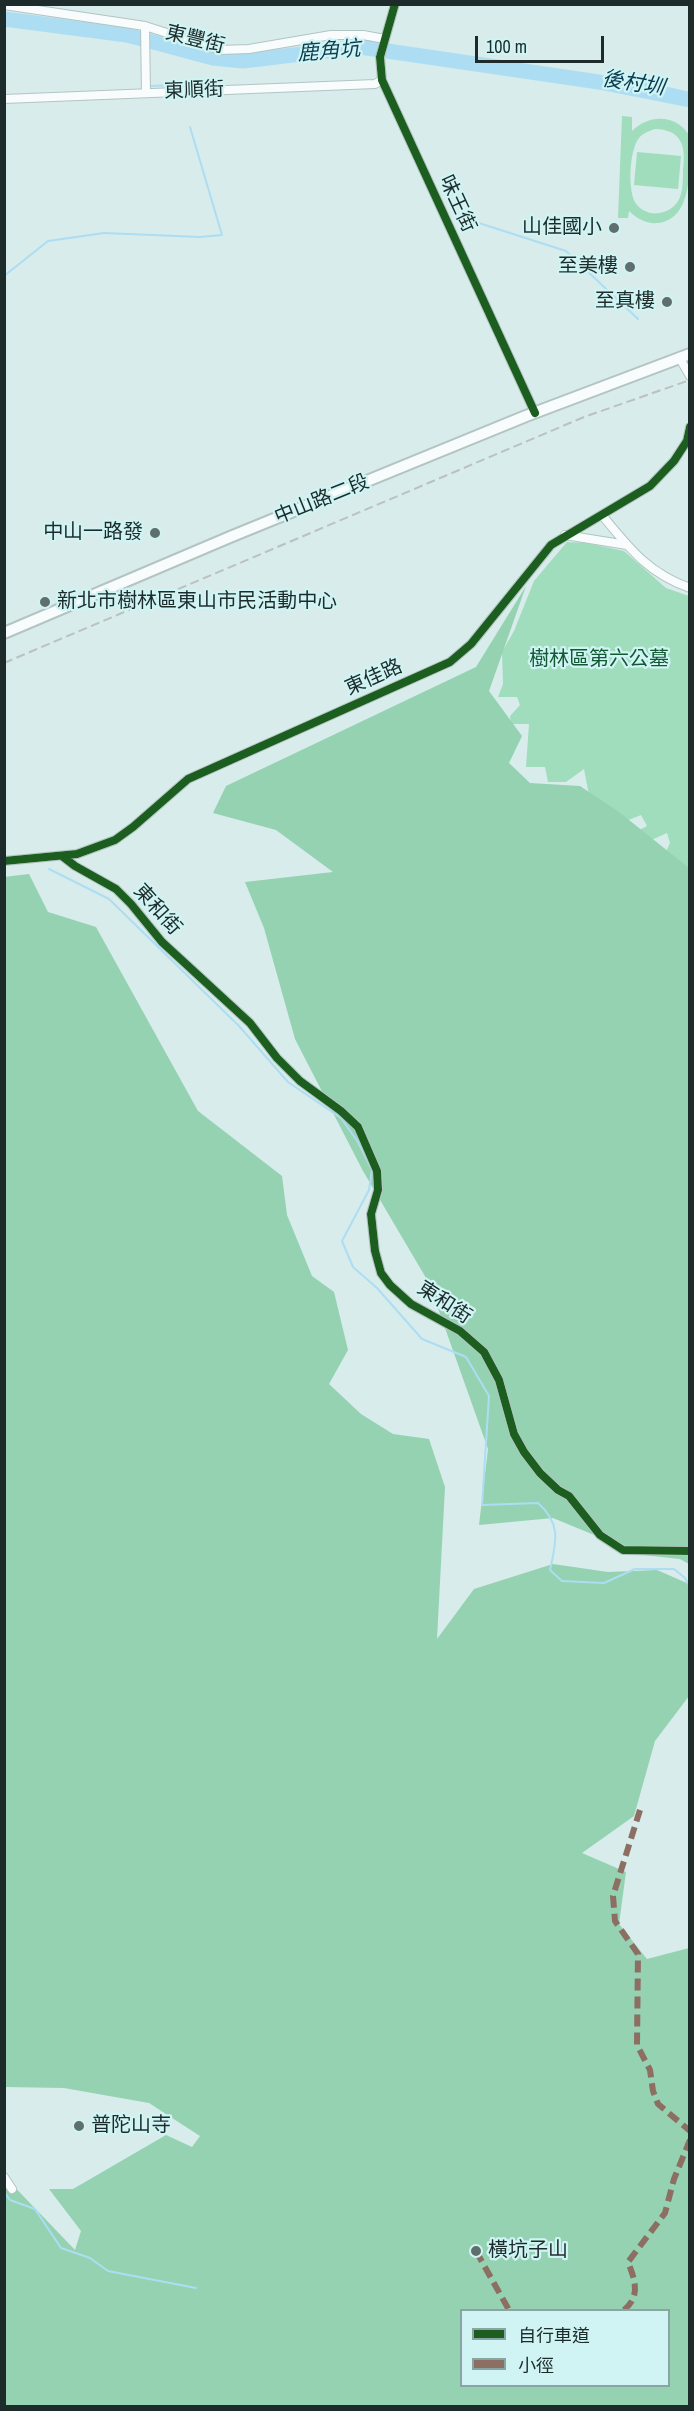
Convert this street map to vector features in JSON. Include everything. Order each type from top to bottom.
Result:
[{"type":"main road","name":"中山路二段","points":[[4,633],[230,537],[535,413],[684,356]]},
{"type":"street","name":"味王街","points":[[395,4],[380,57],[382,80],[535,413]]},
{"type":"street","name":"東豐街","points":[[4,5],[144,29],[220,50],[249,49],[331,35],[363,35],[385,39]]},
{"type":"street","points":[[144,29],[146,93]]},
{"type":"street","name":"東順街","points":[[4,99],[375,84],[382,80]]},
{"type":"street","points":[[684,356],[690,376]]},
{"type":"street","name":"東佳路","points":[[4,861],[77,854],[115,840],[133,828],[188,779],[450,662],[471,644],[550,545],[650,486],[674,461],[687,441],[690,427]]},
{"type":"street","points":[[602,514],[646,565],[668,580],[690,588]]},
{"type":"street","points":[[565,535],[627,545]]},
{"type":"street","name":"東和街","points":[[62,856],[75,867],[116,889],[162,942],[250,1023],[277,1058],[300,1081],[341,1111],[358,1127],[377,1171],[378,1190],[371,1214],[375,1251],[381,1273],[390,1285],[411,1304],[460,1331],[484,1352],[499,1380],[514,1434],[540,1473],[558,1490],[569,1496],[600,1535],[623,1550],[690,1551]]},
{"type":"street","points":[[4,2177],[12,2189]]},
{"type":"green space","points":[[622,116],[632,117],[632,131],[639,125],[654,119],[677,123],[689,135],[690,161],[687,189],[678,212],[670,219],[658,223],[642,220],[629,211],[628,218],[618,218]],"holes":[[[655,129],[677,136],[683,147],[682,191],[674,206],[662,213],[655,213],[642,210],[634,199],[630,172],[631,162],[636,144],[642,135]]]},
{"type":"green space","points":[[637,152],[681,156],[678,189],[634,185]]},
{"type":"green space","name":"樹林區第六公墓","points":[[567,542],[586,543],[624,551],[666,588],[689,596],[689,867],[684,868],[664,856],[670,843],[667,833],[647,842],[626,837],[647,826],[641,815],[626,821],[590,800],[584,769],[566,782],[548,782],[545,767],[526,767],[529,724],[511,724],[510,716],[520,705],[517,697],[498,697],[503,684],[502,652],[514,631],[534,581]]},
{"type":"green space","points":[[526,586],[489,691],[522,736],[509,763],[530,783],[580,786],[619,812],[689,868],[689,1564],[680,1559],[625,1553],[599,1537],[553,1518],[479,1525],[488,1449],[429,1283],[363,1171],[295,1039],[264,928],[245,882],[333,872],[276,830],[213,813],[226,786],[476,667]]},
{"type":"green space","points":[[29,874],[48,912],[96,927],[198,1111],[282,1176],[287,1215],[312,1276],[334,1292],[348,1350],[329,1384],[361,1414],[393,1434],[429,1439],[445,1487],[437,1639],[474,1589],[553,1564],[608,1572],[657,1570],[689,1584],[689,1696],[655,1741],[634,1816],[582,1853],[626,1872],[619,1924],[647,1959],[689,1948],[689,2406],[5,2406],[4,2176],[75,2250],[81,2231],[49,2189],[73,2189],[166,2135],[192,2147],[200,2136],[149,2103],[64,2088],[5,2087],[4,877]]},
{"type":"waterway","name":"鹿角坑","points":[[4,19],[127,35],[213,58],[243,61],[360,47],[599,82],[690,100]]},
{"type":"waterway","name":"後村圳","points":[[398,47],[646,83],[690,93]]},
{"type":"waterway","points":[[151,86],[211,83]]},
{"type":"waterway","points":[[4,276],[48,241],[104,233],[200,237],[222,235],[190,127]]},
{"type":"waterway","points":[[457,216],[566,251],[638,319]]},
{"type":"waterway","points":[[49,869],[109,899],[239,1026],[288,1082],[341,1118],[358,1142],[372,1170],[369,1190],[342,1241],[353,1267],[377,1288],[422,1339],[466,1357],[489,1396],[482,1505],[538,1503],[551,1518],[554,1526],[555,1542],[550,1570],[562,1581],[604,1583],[635,1569],[674,1569],[685,1578],[690,1587]]},
{"type":"waterway","points":[[4,2192],[10,2200],[35,2209],[61,2248],[90,2258],[108,2271],[196,2288]]},
{"type":"railway","points":[[4,663],[584,417],[690,380]]},
{"type":"marked path","points":[[640,1810],[613,1896],[615,1921],[638,1954],[637,2045],[650,2070],[653,2091],[658,2104],[690,2131]]},
{"type":"marked path","points":[[625,2309],[635,2293],[628,2262],[665,2213],[674,2179],[690,2140]]},
{"type":"marked path","points":[[476,2251],[508,2309]]},
{"type":"cycle path","points":[[395,4],[380,57],[382,80],[535,413]]},
{"type":"cycle path","points":[[4,861],[77,854],[115,840],[188,779],[450,662],[471,644],[551,545],[650,486],[674,461],[687,441],[690,427]]},
{"type":"cycle path","points":[[62,856],[116,889],[162,942],[250,1023],[277,1058],[300,1081],[341,1111],[358,1127],[377,1171],[378,1190],[371,1214],[375,1251],[381,1273],[390,1285],[411,1304],[460,1331],[484,1352],[499,1380],[514,1434],[540,1473],[558,1490],[569,1496],[600,1535],[623,1550],[690,1551]]},
{"type":"place","name":"山佳國小","points":[[614,228]]},
{"type":"place","name":"至美樓","points":[[630,267]]},
{"type":"place","name":"至真樓","points":[[667,302]]},
{"type":"place","name":"中山一路發","points":[[155,533]]},
{"type":"place","name":"新北市樹林區東山市民活動中心","points":[[45,602]]},
{"type":"place","name":"普陀山寺","points":[[79,2126]]},
{"type":"place","name":"橫坑子山","points":[[476,2251]]}]
